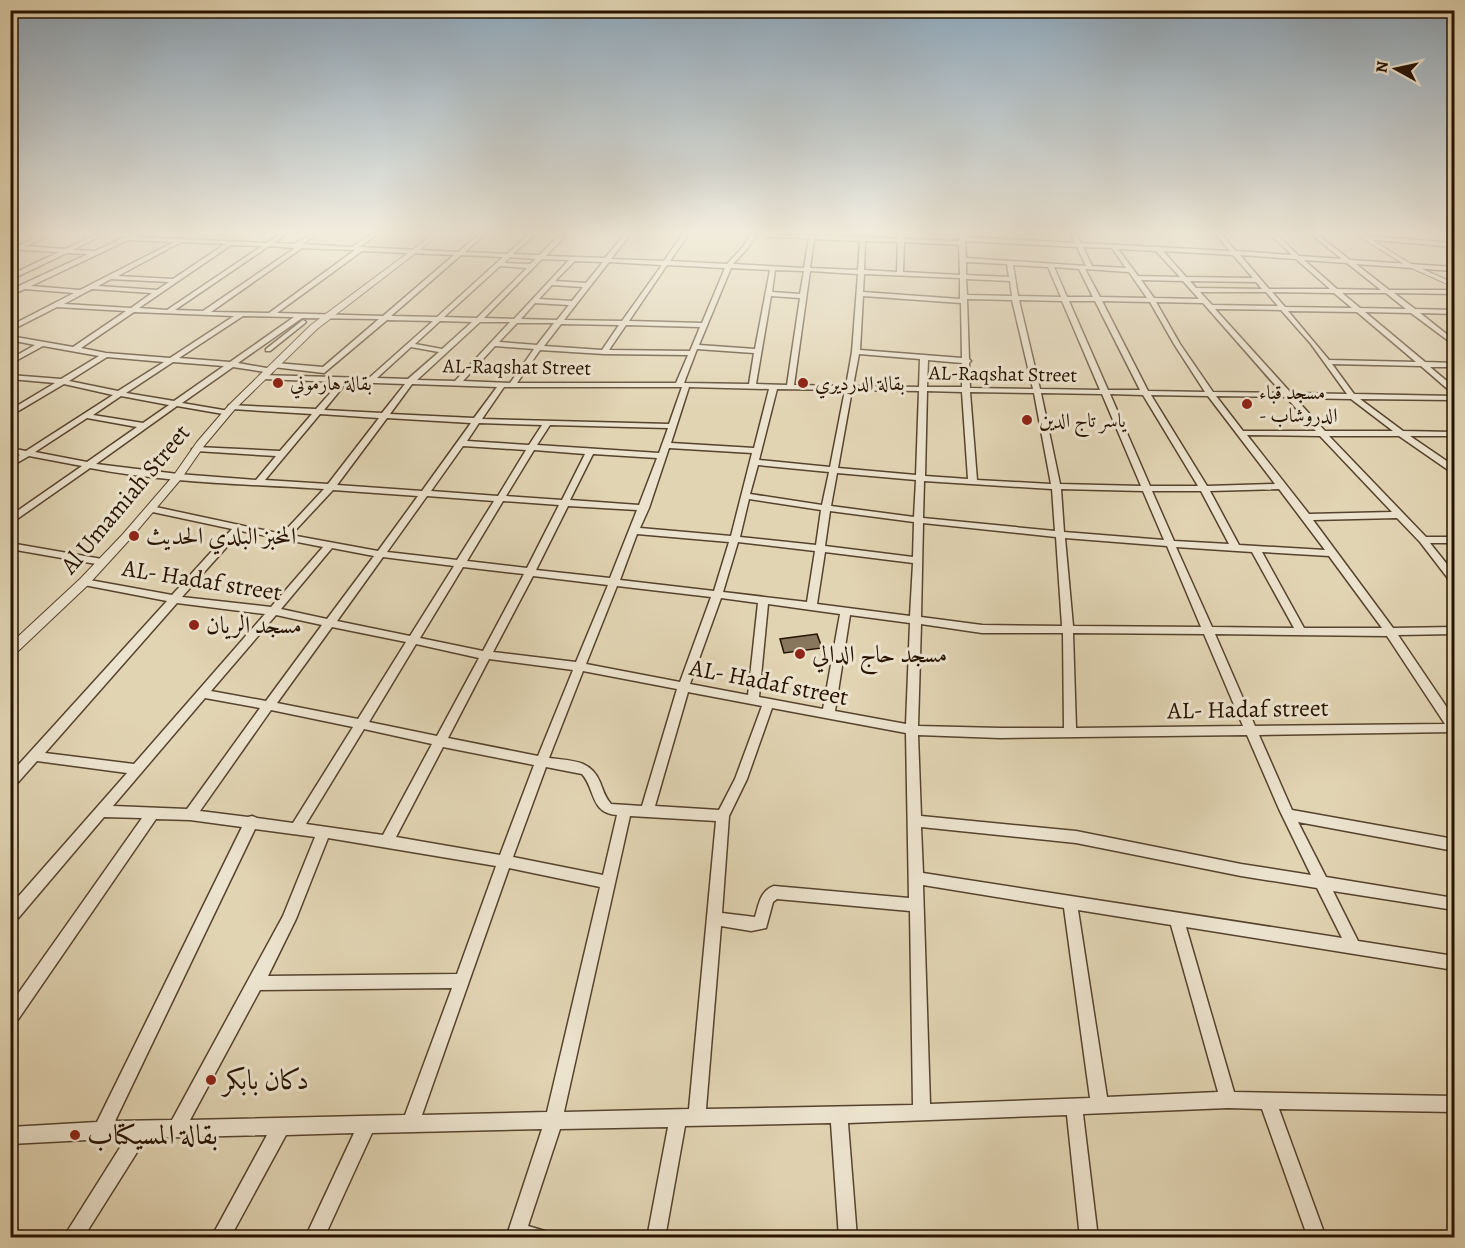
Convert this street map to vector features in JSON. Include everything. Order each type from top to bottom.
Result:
[{"type":"street","points":[[10,329],[78,293]]},
{"type":"street","points":[[75,349],[157,293]]},
{"type":"street","points":[[167,312],[195,293]]},
{"type":"street","points":[[206,312],[232,293]]},
{"type":"street","points":[[270,315],[300,293]]},
{"type":"street","name":"Al Umamiah Street","points":[[10,652],[84,582],[151,508],[178,477],[196,449],[229,410],[314,327],[359,293]]},
{"type":"street","points":[[412,293],[325,369],[313,376],[372,379],[466,293]]},
{"type":"street","points":[[284,537],[330,488],[410,382],[504,293]]},
{"type":"street","points":[[457,383],[541,293]]},
{"type":"street","points":[[190,815],[268,704],[331,622],[477,421],[581,293]]},
{"type":"street","points":[[604,352],[644,293]]},
{"type":"street","points":[[411,1123],[463,981],[503,861],[636,531],[673,426],[682,386],[694,350],[718,293]]},
{"type":"street","points":[[964,293],[966,390],[973,482]]},
{"type":"street","points":[[1014,293],[1056,487],[1062,536],[1068,630],[1070,732]]},
{"type":"street","points":[[1061,293],[1288,815],[1354,948]]},
{"type":"street","points":[[1094,293],[1146,393],[1205,490],[1236,548]]},
{"type":"street","points":[[1148,293],[1177,344],[1211,394],[1306,517],[1390,632],[1455,728]]},
{"type":"street","points":[[1199,293],[1323,434],[1423,540],[1455,579]]},
{"type":"street","points":[[1268,293],[1328,362],[1352,396],[1400,433],[1455,470]]},
{"type":"street","points":[[1338,293],[1455,390]]},
{"type":"street","points":[[1392,293],[1455,343]]},
{"type":"street","points":[[1442,293],[1455,301]]},
{"type":"street","points":[[752,387],[768,294],[803,296],[790,388]]},
{"type":"street","points":[[812,606],[826,509],[856,352],[861,294],[964,299],[1063,297],[1205,301]]},
{"type":"street","points":[[533,301],[573,303]]},
{"type":"street","points":[[55,305],[167,312],[705,325]]},
{"type":"street","points":[[1212,307],[1361,312],[1455,312]]},
{"type":"street","points":[[10,465],[174,361],[243,314]]},
{"type":"street","points":[[10,521],[300,316]]},
{"type":"street","points":[[268,350],[309,316]]},
{"type":"street","points":[[297,327],[314,327]]},
{"type":"street","points":[[10,338],[106,355],[258,367],[269,371],[325,369]]},
{"type":"street","points":[[10,362],[43,344]]},
{"type":"street","points":[[493,344],[604,352],[757,351]]},
{"type":"street","points":[[409,345],[444,351]]},
{"type":"street","points":[[254,349],[292,350]]},
{"type":"street","points":[[856,352],[967,361]]},
{"type":"street","points":[[10,414],[106,355]]},
{"type":"street","points":[[922,1113],[912,730],[921,520],[924,358]]},
{"type":"street","points":[[1328,362],[1455,365]]},
{"type":"street","name":"AL-Raqshat Street","points":[[269,371],[345,380],[372,379],[507,385],[1455,398]]},
{"type":"street","points":[[10,376],[65,382],[174,405],[229,410],[317,412],[477,421],[673,426]]},
{"type":"street","points":[[258,483],[345,380]]},
{"type":"street","points":[[647,811],[684,686],[718,594],[735,539],[773,388]]},
{"type":"street","points":[[87,416],[144,426]]},
{"type":"street","points":[[297,828],[359,724],[547,423]]},
{"type":"street","points":[[1239,433],[1455,434]]},
{"type":"street","points":[[461,443],[590,452],[664,450],[757,457],[833,471],[1056,487],[1205,490],[1281,486]]},
{"type":"street","points":[[196,449],[282,454]]},
{"type":"street","points":[[10,450],[90,465],[178,477],[644,508]]},
{"type":"street","points":[[387,841],[530,572],[562,503],[590,452]]},
{"type":"street","points":[[746,496],[826,509],[1062,536],[1332,553]]},
{"type":"street","points":[[151,508],[284,537],[380,554],[718,594],[982,629],[1390,632],[1455,630]]},
{"type":"street","points":[[1306,517],[1399,515]]},
{"type":"street","points":[[10,783],[239,527]]},
{"type":"street","points":[[636,531],[735,539],[918,561]]},
{"type":"street","points":[[1423,540],[1455,540]]},
{"type":"street","points":[[10,917],[329,546]]},
{"type":"street","points":[[10,558],[16,547],[102,562]]},
{"type":"street","points":[[1255,549],[1301,631]]},
{"type":"street","name":"AL- Hadaf street","points":[[84,582],[173,599],[273,611],[485,655],[580,667],[912,730],[1070,732],[1455,728]]},
{"type":"street","points":[[753,700],[763,600]]},
{"type":"street","points":[[828,715],[846,611]]},
{"type":"street","points":[[204,694],[268,704],[438,742],[586,770],[602,804],[608,809],[624,812],[647,811],[723,816]]},
{"type":"street","points":[[697,1118],[723,816],[741,779],[768,704]]},
{"type":"street","points":[[34,756],[137,769]]},
{"type":"street","points":[[101,811],[190,815],[297,828],[503,861],[608,882]]},
{"type":"street","points":[[542,1238],[516,1235],[554,1120],[624,812]]},
{"type":"street","points":[[10,1019],[153,813]]},
{"type":"street","points":[[1288,815],[1455,845]]},
{"type":"street","points":[[915,821],[1076,837],[1240,870],[1455,904]]},
{"type":"street","points":[[102,1130],[252,822]]},
{"type":"street","points":[[176,1129],[289,919],[324,832]]},
{"type":"street","points":[[916,878],[1455,963]]},
{"type":"street","points":[[714,918],[751,924],[761,923],[767,899],[774,892],[916,905]]},
{"type":"street","points":[[1070,903],[1100,1106]]},
{"type":"street","points":[[1176,918],[1228,1100]]},
{"type":"street","points":[[256,983],[463,981]]},
{"type":"street","points":[[10,1136],[102,1130],[922,1113],[1228,1100],[1455,1104]]},
{"type":"street","points":[[1268,1101],[1317,1238]]},
{"type":"street","points":[[1074,1107],[1089,1238]]},
{"type":"street","points":[[839,1114],[848,1238]]},
{"type":"street","points":[[656,1238],[678,1118]]},
{"type":"street","points":[[314,1238],[367,1125]]},
{"type":"street","points":[[220,1238],[281,1127]]},
{"type":"street","points":[[72,1238],[142,1130]]},
{"type":"building","name":"مسجد حاج الدالي","points":[[817,634],[822,648],[784,653],[780,639]]},
{"type":"place","name":"بقالة هارموني","points":[[278,383]]},
{"type":"place","name":"بقالة الدرديري","points":[[803,383]]},
{"type":"place","name":"مسجد قباء - الدروشاب","points":[[1247,404]]},
{"type":"place","name":"ياسر تاج الدين","points":[[1027,420]]},
{"type":"place","name":"المخبز البلدي الحديث","points":[[134,536]]},
{"type":"place","name":"مسجد الريان","points":[[194,625]]},
{"type":"place","name":"مسجد حاج الدالي","points":[[800,654]]},
{"type":"place","name":"دكان بابكر","points":[[211,1080]]},
{"type":"place","name":"بقالة المسيكتاب","points":[[75,1135]]}]
